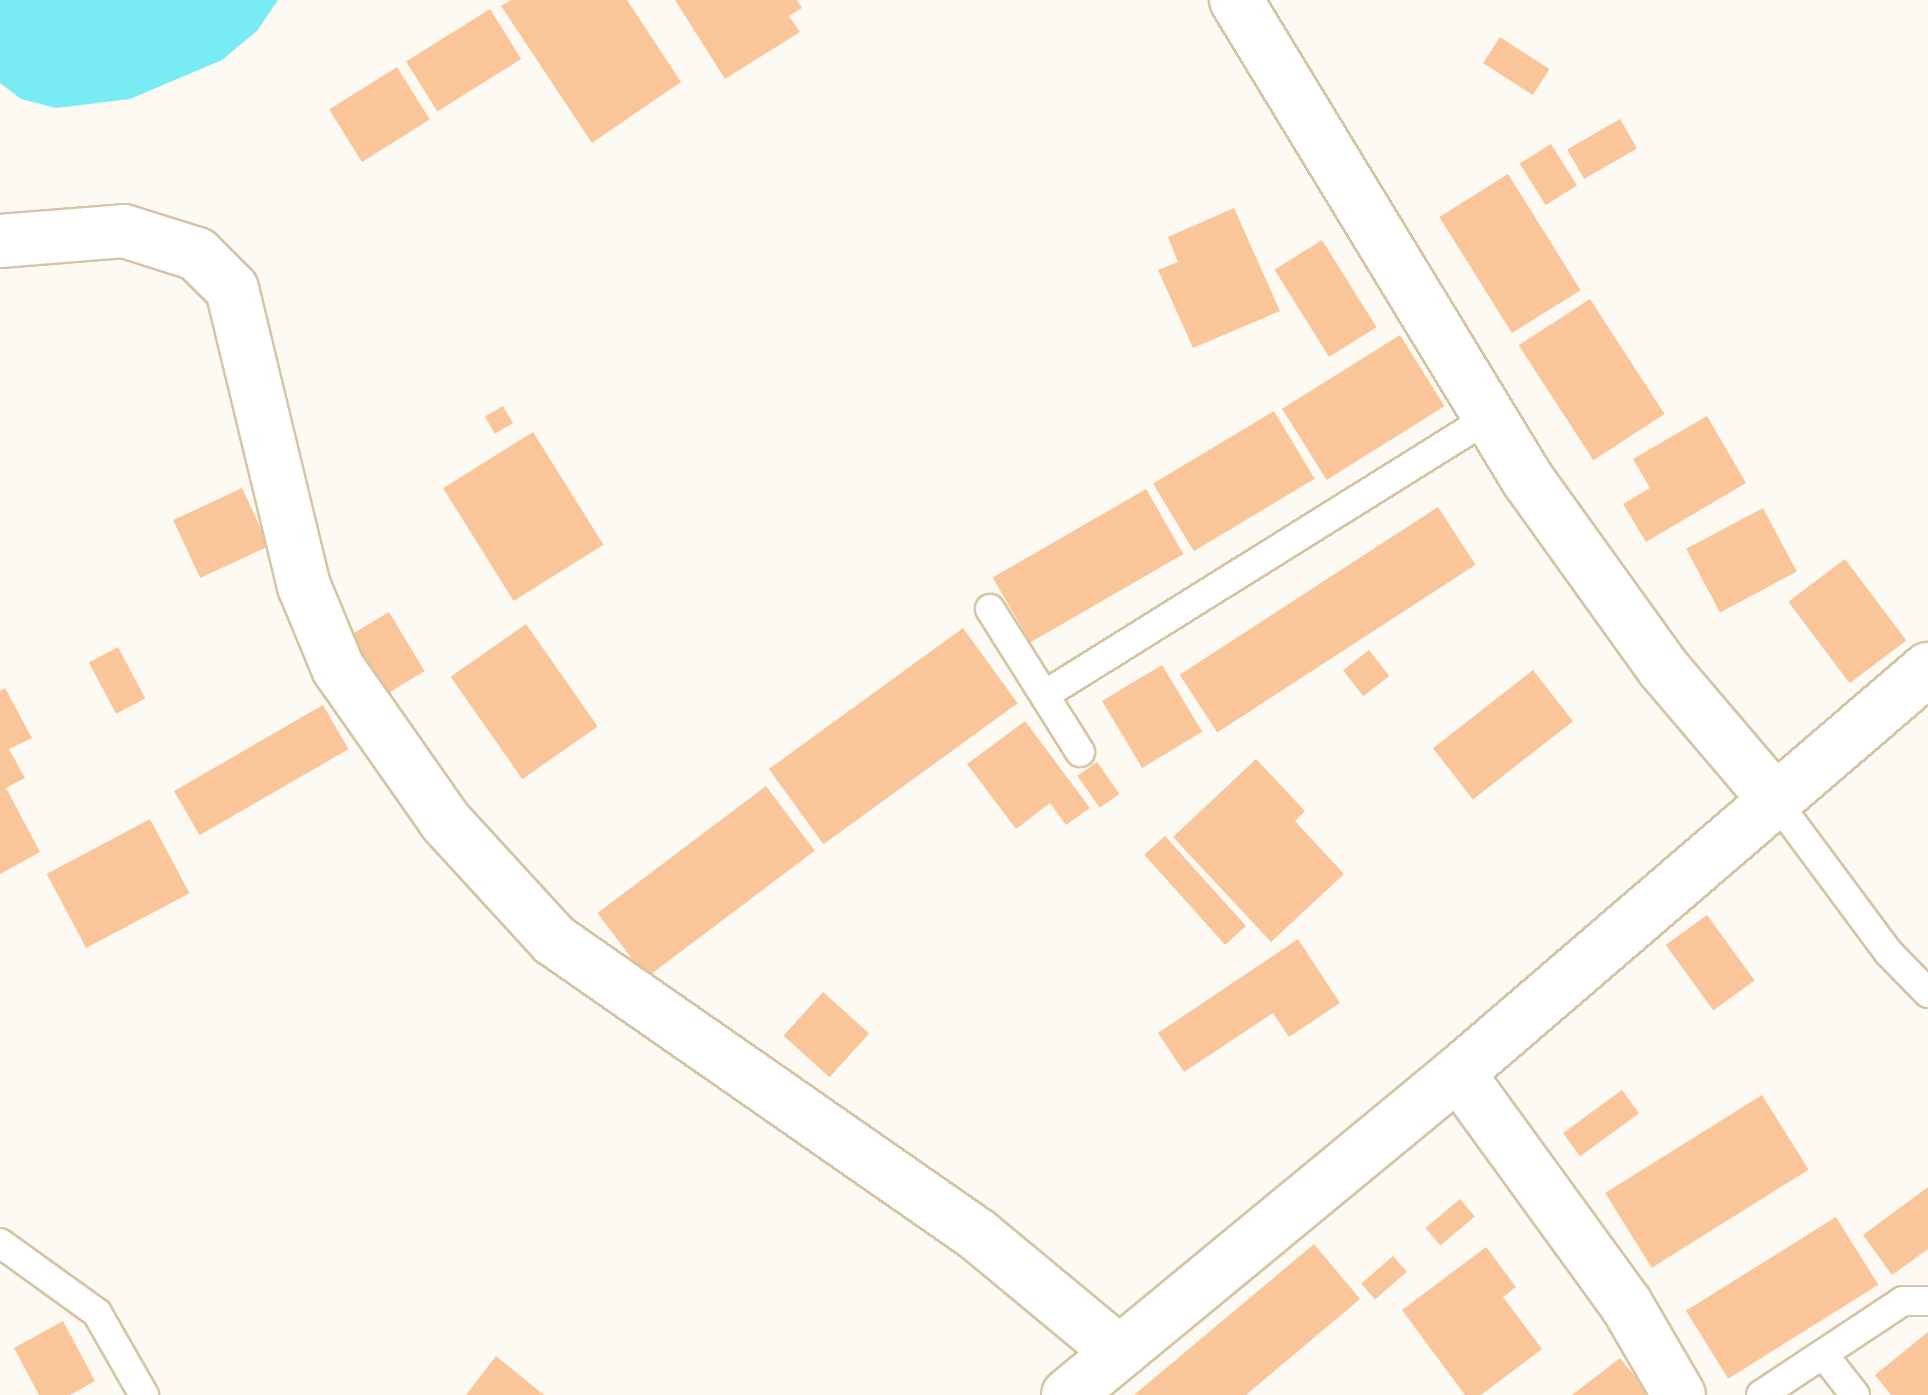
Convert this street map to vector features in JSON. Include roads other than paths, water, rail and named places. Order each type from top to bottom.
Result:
[{"type":"street","points":[[1236,0],[1490,417],[1663,668],[1776,800]]},
{"type":"street","points":[[0,240],[124,232],[197,254],[232,289],[304,586],[338,668],[445,821],[554,940],[978,1234],[1119,1352]]},
{"type":"street","points":[[1068,1395],[1458,1073],[1928,669]]},
{"type":"street","points":[[1458,1073],[1626,1304],[1679,1395]]},
{"type":"lane","points":[[1046,694],[1490,417]]},
{"type":"lane","points":[[990,609],[1080,752]]},
{"type":"lane","points":[[1776,800],[1890,953],[1928,993]]},
{"type":"lane","points":[[0,1243],[97,1313],[144,1395]]},
{"type":"lane","points":[[1761,1395],[1903,1301],[1928,1301]]},
{"type":"lane","points":[[1823,1354],[1855,1395]]},
{"type":"water","points":[[0,0],[278,0],[257,31],[222,60],[130,99],[56,108],[21,99],[0,83]]}]
